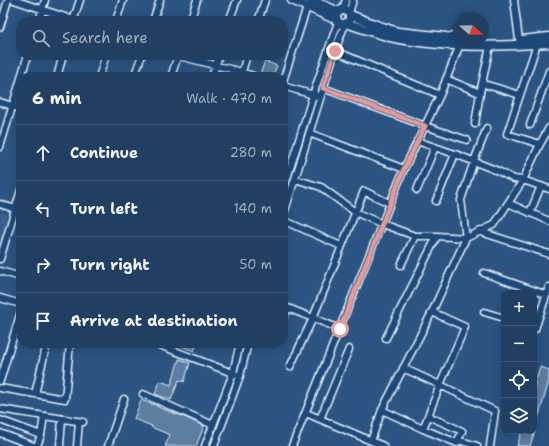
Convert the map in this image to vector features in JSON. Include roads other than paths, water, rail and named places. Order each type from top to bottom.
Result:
[{"type":"main road","points":[[292,0],[309,4],[343,17],[398,32],[446,37],[453,40]]},
{"type":"main road","points":[[489,40],[519,40],[549,37]]},
{"type":"main road","points":[[490,46],[549,43]]},
{"type":"street","points":[[0,27],[8,0]]},
{"type":"street","points":[[14,0],[59,16]]},
{"type":"street","points":[[40,16],[45,0]]},
{"type":"street","points":[[75,16],[80,0]]},
{"type":"street","points":[[118,16],[123,0]]},
{"type":"street","points":[[155,16],[160,0]]},
{"type":"street","points":[[192,16],[197,0]]},
{"type":"street","points":[[231,16],[237,0]]},
{"type":"street","points":[[260,16],[265,0]]},
{"type":"street","points":[[288,202],[335,51],[346,0]]},
{"type":"street","points":[[288,175],[313,95],[343,17],[353,0]]},
{"type":"street","points":[[514,0],[519,40]]},
{"type":"street","points":[[286,72],[309,4]]},
{"type":"street","points":[[537,44],[507,134],[540,144]]},
{"type":"street","points":[[476,124],[480,93],[490,46]]},
{"type":"street","points":[[292,446],[382,224],[389,203],[440,95],[458,48]]},
{"type":"street","points":[[335,51],[440,95]]},
{"type":"street","points":[[23,72],[26,60]]},
{"type":"street","points":[[58,72],[61,60]]},
{"type":"street","points":[[101,72],[104,60]]},
{"type":"street","points":[[136,72],[140,60]]},
{"type":"street","points":[[172,72],[176,60]]},
{"type":"street","points":[[195,60],[242,72],[246,60]]},
{"type":"street","points":[[214,72],[218,60]]},
{"type":"street","points":[[530,125],[549,71]]},
{"type":"street","points":[[446,79],[480,93]]},
{"type":"street","points":[[487,85],[520,95]]},
{"type":"street","points":[[288,88],[320,97]]},
{"type":"street","points":[[323,88],[466,140]]},
{"type":"street","points":[[0,147],[16,93]]},
{"type":"street","points":[[0,102],[16,107]]},
{"type":"street","points":[[371,441],[382,410],[432,312],[466,238],[461,200],[487,128]]},
{"type":"street","points":[[295,179],[321,188],[355,212],[414,236],[466,238],[494,225],[523,180],[549,128]]},
{"type":"street","points":[[309,133],[404,169]]},
{"type":"street","points":[[418,141],[474,161],[514,179],[523,180],[549,189]]},
{"type":"street","points":[[417,190],[435,147]]},
{"type":"street","points":[[436,201],[454,154]]},
{"type":"street","points":[[530,212],[541,186]]},
{"type":"street","points":[[290,367],[313,318],[364,191],[389,203]]},
{"type":"street","points":[[508,203],[549,221]]},
{"type":"street","points":[[0,204],[16,209]]},
{"type":"street","points":[[0,259],[16,215]]},
{"type":"street","points":[[288,220],[341,246]]},
{"type":"street","points":[[481,232],[549,254]]},
{"type":"street","points":[[401,265],[414,236]]},
{"type":"street","points":[[386,338],[437,236]]},
{"type":"street","points":[[0,271],[16,276]]},
{"type":"street","points":[[484,273],[547,295]]},
{"type":"street","points":[[536,326],[549,287]]},
{"type":"street","points":[[0,298],[16,303]]},
{"type":"street","points":[[288,308],[340,329]]},
{"type":"street","points":[[423,429],[465,327],[432,312]]},
{"type":"street","points":[[484,312],[501,317]]},
{"type":"street","points":[[0,381],[16,328]]},
{"type":"street","points":[[35,394],[46,348]]},
{"type":"street","points":[[0,388],[65,400],[70,348]]},
{"type":"street","points":[[167,348],[240,376]]},
{"type":"street","points":[[205,446],[233,373],[239,348]]},
{"type":"street","points":[[214,446],[240,376],[247,348]]},
{"type":"street","points":[[320,419],[349,349]]},
{"type":"street","points":[[403,368],[495,411],[490,446]]},
{"type":"street","points":[[143,394],[213,424]]},
{"type":"street","points":[[108,446],[124,399]]},
{"type":"street","points":[[0,410],[81,422],[77,446]]},
{"type":"street","points":[[382,410],[457,443],[462,431],[428,416]]},
{"type":"street","points":[[306,413],[383,446]]},
{"type":"street","points":[[37,446],[42,435],[44,416]]},
{"type":"street","points":[[60,446],[62,419]]},
{"type":"street","points":[[0,420],[42,435]]},
{"type":"street","points":[[0,433],[34,446]]},
{"type":"street","points":[[458,440],[477,446]]}]
